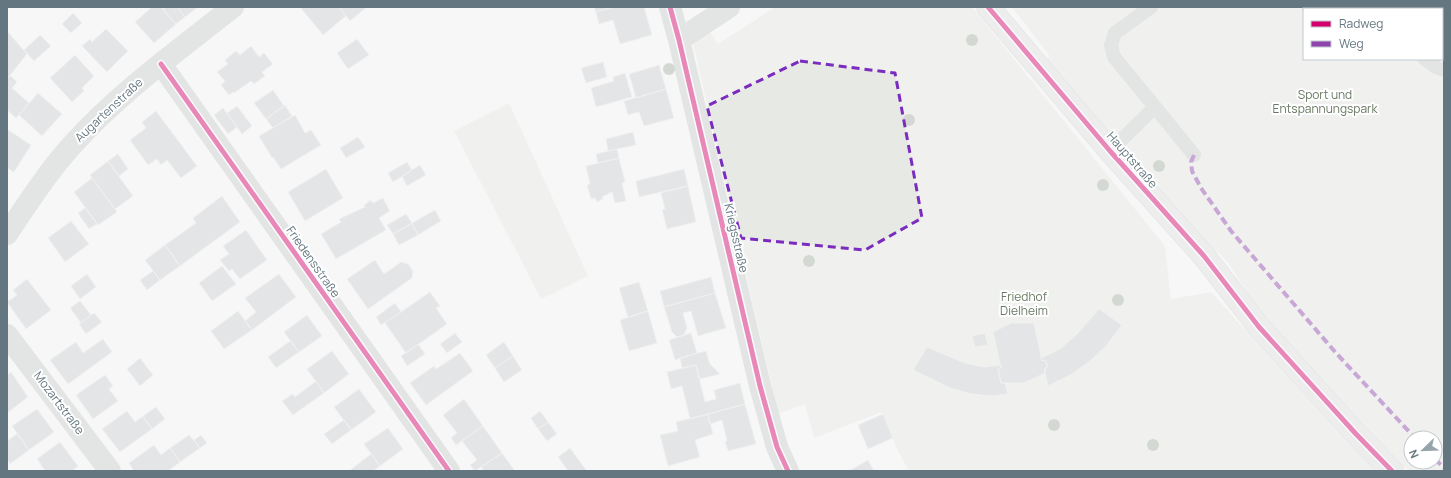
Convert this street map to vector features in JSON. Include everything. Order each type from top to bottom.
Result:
[{"type":"street","name":"Augartenstraße","points":[[7,234],[73,143],[115,103],[161,64],[233,7]]},
{"type":"street","name":"Kriegsstraße","points":[[670,7],[760,386],[777,447],[788,471]]},
{"type":"street","points":[[679,40],[729,7]]},
{"type":"street","name":"Hauptstraße","points":[[988,7],[1110,151],[1204,256],[1258,327],[1392,471]]},
{"type":"street","name":"Friedensstraße","points":[[161,64],[449,471]]},
{"type":"street","name":"Mozartstraße","points":[[7,335],[110,471]]},
{"type":"lane","points":[[1152,7],[1116,33],[1110,45],[1114,57],[1194,155]]},
{"type":"lane","points":[[1426,60],[1443,69]]},
{"type":"lane","points":[[1110,151],[1155,107]]},
{"type":"highlighted area","points":[[800,61],[895,73],[922,218],[865,250],[741,238],[707,106]]},
{"type":"green space","name":"Friedhof Dielheim","points":[[775,7],[972,7],[1165,246],[1171,299],[1211,292],[1342,437],[1375,471],[909,471],[896,447],[882,412],[814,438],[805,404],[778,414],[693,43],[710,32],[718,44]]},
{"type":"green space","name":"Sport und Entspannungspark","points":[[1012,7],[1387,7],[1303,8],[1303,60],[1427,60],[1444,70],[1444,471],[1407,470],[1443,470],[1443,430],[1403,430],[1403,466],[1344,405],[1267,320],[1228,263],[1217,251],[1204,256],[1043,72],[1049,55]]},
{"type":"green space","points":[[1444,7],[1444,51],[1443,8],[1404,8]]},
{"type":"green space","points":[[509,103],[588,276],[541,299],[454,131]]},
{"type":"building","points":[[152,7],[161,7],[176,24],[154,43],[135,22]]},
{"type":"building","points":[[166,7],[177,7],[185,17],[176,24],[163,10]]},
{"type":"building","points":[[177,7],[198,7],[185,17]]},
{"type":"building","points":[[300,7],[339,7],[346,16],[323,35]]},
{"type":"building","points":[[339,7],[367,7],[350,21]]},
{"type":"building","points":[[594,7],[613,7],[596,12]]},
{"type":"building","points":[[613,7],[644,7],[652,35],[620,44],[613,20],[599,24],[596,12]]},
{"type":"building","points":[[73,13],[82,23],[71,33],[62,24]]},
{"type":"building","points":[[106,29],[128,51],[107,72],[82,46],[90,39],[92,42]]},
{"type":"building","points":[[7,31],[27,54],[7,79]]},
{"type":"building","points":[[40,35],[51,46],[34,61],[24,50]]},
{"type":"building","points":[[357,39],[369,55],[348,69],[337,53]]},
{"type":"building","points":[[251,46],[259,57],[264,53],[273,64],[262,72],[265,76],[254,84],[251,81],[229,95],[221,85],[225,81],[217,72],[228,64],[225,60],[236,51],[240,55]]},
{"type":"building","points":[[75,55],[94,76],[82,88],[84,91],[72,102],[50,78]]},
{"type":"building","points":[[603,62],[607,77],[586,83],[581,68]]},
{"type":"building","points":[[659,65],[666,89],[636,98],[629,74]]},
{"type":"building","points":[[625,73],[632,97],[596,107],[591,88],[614,81],[613,77]]},
{"type":"building","points":[[10,75],[17,82],[12,88],[29,103],[16,118],[7,110],[7,79]]},
{"type":"building","points":[[666,89],[674,118],[644,126],[639,112],[628,115],[624,101]]},
{"type":"building","points":[[273,90],[284,106],[266,119],[254,103]]},
{"type":"building","points":[[38,93],[62,114],[42,136],[19,115]]},
{"type":"building","points":[[285,105],[292,116],[273,128],[266,119]]},
{"type":"building","points":[[237,106],[252,126],[242,134],[227,113]]},
{"type":"building","points":[[223,108],[237,127],[228,134],[214,115]]},
{"type":"building","points":[[156,111],[197,166],[181,178],[167,160],[161,165],[157,159],[148,165],[130,140],[146,128],[142,122]]},
{"type":"building","points":[[295,115],[305,133],[311,130],[321,145],[281,169],[273,157],[272,158],[259,136]]},
{"type":"building","points":[[7,129],[31,145],[14,172],[7,168]]},
{"type":"building","points":[[633,132],[636,145],[608,151],[606,139]]},
{"type":"building","points":[[358,137],[365,147],[346,158],[340,148]]},
{"type":"building","points":[[617,149],[619,158],[598,163],[596,154]]},
{"type":"building","points":[[118,154],[128,169],[119,176],[108,161]]},
{"type":"building","points":[[619,158],[625,182],[622,183],[626,201],[615,203],[612,192],[602,197],[603,199],[597,202],[595,198],[591,199],[587,185],[590,184],[586,166]]},
{"type":"building","points":[[108,161],[133,196],[115,209],[90,175]]},
{"type":"building","points":[[407,162],[412,170],[393,182],[388,173]]},
{"type":"building","points":[[420,165],[426,175],[407,186],[402,176]]},
{"type":"building","points":[[326,169],[343,198],[305,221],[288,192]]},
{"type":"building","points":[[684,169],[688,186],[639,197],[636,181]]},
{"type":"building","points":[[92,178],[117,212],[98,225],[74,192]]},
{"type":"building","points":[[688,186],[696,222],[667,229],[662,210],[665,209],[661,193]]},
{"type":"building","points":[[222,196],[240,222],[180,266],[165,245],[196,223],[193,218]]},
{"type":"building","points":[[383,198],[390,211],[379,218],[386,230],[336,259],[321,234],[341,222],[339,219],[365,207],[364,205],[371,200],[373,203]]},
{"type":"building","points":[[85,208],[97,224],[89,229],[78,213]]},
{"type":"building","points":[[435,210],[441,221],[418,235],[412,223]]},
{"type":"building","points":[[406,214],[412,223],[393,234],[387,225]]},
{"type":"building","points":[[71,221],[89,244],[65,262],[48,238]]},
{"type":"building","points":[[412,223],[418,235],[399,245],[393,234]]},
{"type":"building","points":[[246,230],[267,260],[240,279],[232,269],[229,271],[220,260],[229,254],[223,246]]},
{"type":"building","points":[[165,245],[180,266],[160,280],[145,260]]},
{"type":"building","points":[[375,260],[384,274],[401,262],[408,264],[413,271],[412,278],[368,309],[347,279]]},
{"type":"building","points":[[222,266],[236,284],[212,301],[199,283]]},
{"type":"building","points":[[153,271],[160,280],[147,290],[140,280]]},
{"type":"building","points":[[87,274],[96,287],[80,299],[71,286]]},
{"type":"building","points":[[279,274],[296,297],[252,330],[245,321],[256,312],[245,298]]},
{"type":"building","points":[[711,277],[715,293],[664,307],[660,291]]},
{"type":"building","points":[[27,279],[51,310],[26,329],[7,302],[17,295],[13,290]]},
{"type":"building","points":[[639,282],[648,311],[628,317],[619,288]]},
{"type":"building","points":[[430,292],[440,306],[436,308],[447,324],[406,353],[385,323]]},
{"type":"building","points":[[715,293],[726,328],[698,336],[691,311],[683,313],[687,328],[684,335],[677,337],[672,332],[664,307]]},
{"type":"building","points":[[80,301],[91,315],[81,323],[70,308]]},
{"type":"building","points":[[395,303],[401,312],[381,325],[376,317]]},
{"type":"building","points":[[1099,309],[1122,325],[1106,346],[1090,361],[1072,374],[1048,386],[1045,368],[1048,366],[1045,360],[1042,361],[1041,358],[1060,349],[1077,334]]},
{"type":"building","points":[[238,311],[252,330],[224,349],[211,331]]},
{"type":"building","points":[[648,311],[657,343],[629,351],[620,320]]},
{"type":"building","points":[[94,313],[102,322],[86,334],[79,324]]},
{"type":"building","points":[[307,315],[322,336],[299,352],[284,332]]},
{"type":"building","points":[[1011,323],[1034,323],[1042,361],[1045,360],[1048,366],[1045,368],[1045,373],[1024,383],[1001,383],[998,369],[1001,368],[993,332]]},
{"type":"building","points":[[455,333],[462,342],[447,353],[440,344]]},
{"type":"building","points":[[691,333],[697,353],[675,360],[669,340]]},
{"type":"building","points":[[985,333],[988,345],[975,347],[972,336]]},
{"type":"building","points":[[103,339],[112,352],[68,384],[50,360],[76,342],[83,353]]},
{"type":"building","points":[[290,341],[299,352],[276,368],[268,357]]},
{"type":"building","points":[[504,342],[513,356],[495,368],[486,355]]},
{"type":"building","points":[[418,344],[425,354],[407,366],[401,356]]},
{"type":"building","points":[[927,347],[965,363],[984,367],[1001,365],[1001,368],[998,369],[1001,383],[1005,383],[1008,394],[991,396],[971,394],[950,388],[913,370]]},
{"type":"building","points":[[332,351],[349,374],[324,393],[307,369]]},
{"type":"building","points":[[706,351],[710,364],[720,374],[700,379],[696,365],[682,368],[680,358]]},
{"type":"building","points":[[460,353],[473,371],[426,405],[410,383],[434,366],[436,369]]},
{"type":"building","points":[[513,356],[522,370],[504,382],[495,368]]},
{"type":"building","points":[[140,358],[153,375],[140,386],[127,369]]},
{"type":"building","points":[[696,365],[705,402],[716,399],[714,390],[740,383],[745,404],[690,419],[682,386],[671,389],[667,372]]},
{"type":"building","points":[[11,372],[28,397],[7,413],[7,375]]},
{"type":"building","points":[[105,375],[113,386],[109,389],[118,401],[93,419],[76,395]]},
{"type":"building","points":[[316,381],[324,393],[293,415],[282,401],[293,394],[295,397]]},
{"type":"building","points":[[359,389],[376,412],[351,430],[334,407]]},
{"type":"building","points":[[464,399],[483,426],[456,445],[451,438],[457,433],[443,415]]},
{"type":"building","points":[[745,404],[756,444],[728,451],[725,442],[727,441],[722,420],[710,424],[708,414]]},
{"type":"building","points":[[156,407],[165,419],[152,429],[143,416]]},
{"type":"building","points":[[37,409],[54,432],[29,450],[12,426]]},
{"type":"building","points":[[127,411],[135,422],[143,416],[152,429],[120,452],[102,429]]},
{"type":"building","points":[[540,411],[548,422],[538,429],[531,418]]},
{"type":"building","points":[[708,414],[713,434],[695,440],[700,457],[668,466],[660,435],[678,431],[676,422]]},
{"type":"building","points":[[883,414],[893,438],[868,449],[858,425]]},
{"type":"building","points":[[344,420],[351,430],[332,444],[324,434]]},
{"type":"building","points":[[548,422],[557,434],[547,441],[538,429]]},
{"type":"building","points":[[483,426],[502,453],[475,471],[470,465],[477,460],[462,441]]},
{"type":"building","points":[[388,428],[403,449],[380,466],[364,444]]},
{"type":"building","points":[[17,434],[29,450],[10,464],[7,459],[7,441]]},
{"type":"building","points":[[189,435],[200,448],[180,462],[170,448]]},
{"type":"building","points":[[201,435],[207,443],[200,448],[194,440]]},
{"type":"building","points":[[60,442],[78,466],[72,471],[45,471],[37,459]]},
{"type":"building","points":[[154,445],[161,455],[170,448],[180,462],[168,471],[134,471],[129,463]]},
{"type":"building","points":[[570,448],[586,470],[568,471],[558,457]]},
{"type":"building","points":[[502,453],[515,471],[484,471],[481,467]]},
{"type":"building","points":[[371,454],[380,466],[373,471],[349,471]]},
{"type":"building","points":[[868,460],[874,471],[849,471]]},
{"type":"marked path","points":[[1194,155],[1191,162],[1192,171],[1201,188],[1231,231],[1336,353],[1408,430]]},
{"type":"cycle path","points":[[670,7],[760,386],[777,447],[788,471]]},
{"type":"cycle path","points":[[988,7],[1110,151],[1204,256],[1259,327],[1356,434],[1392,471]]},
{"type":"cycle path","points":[[161,64],[449,471]]}]
